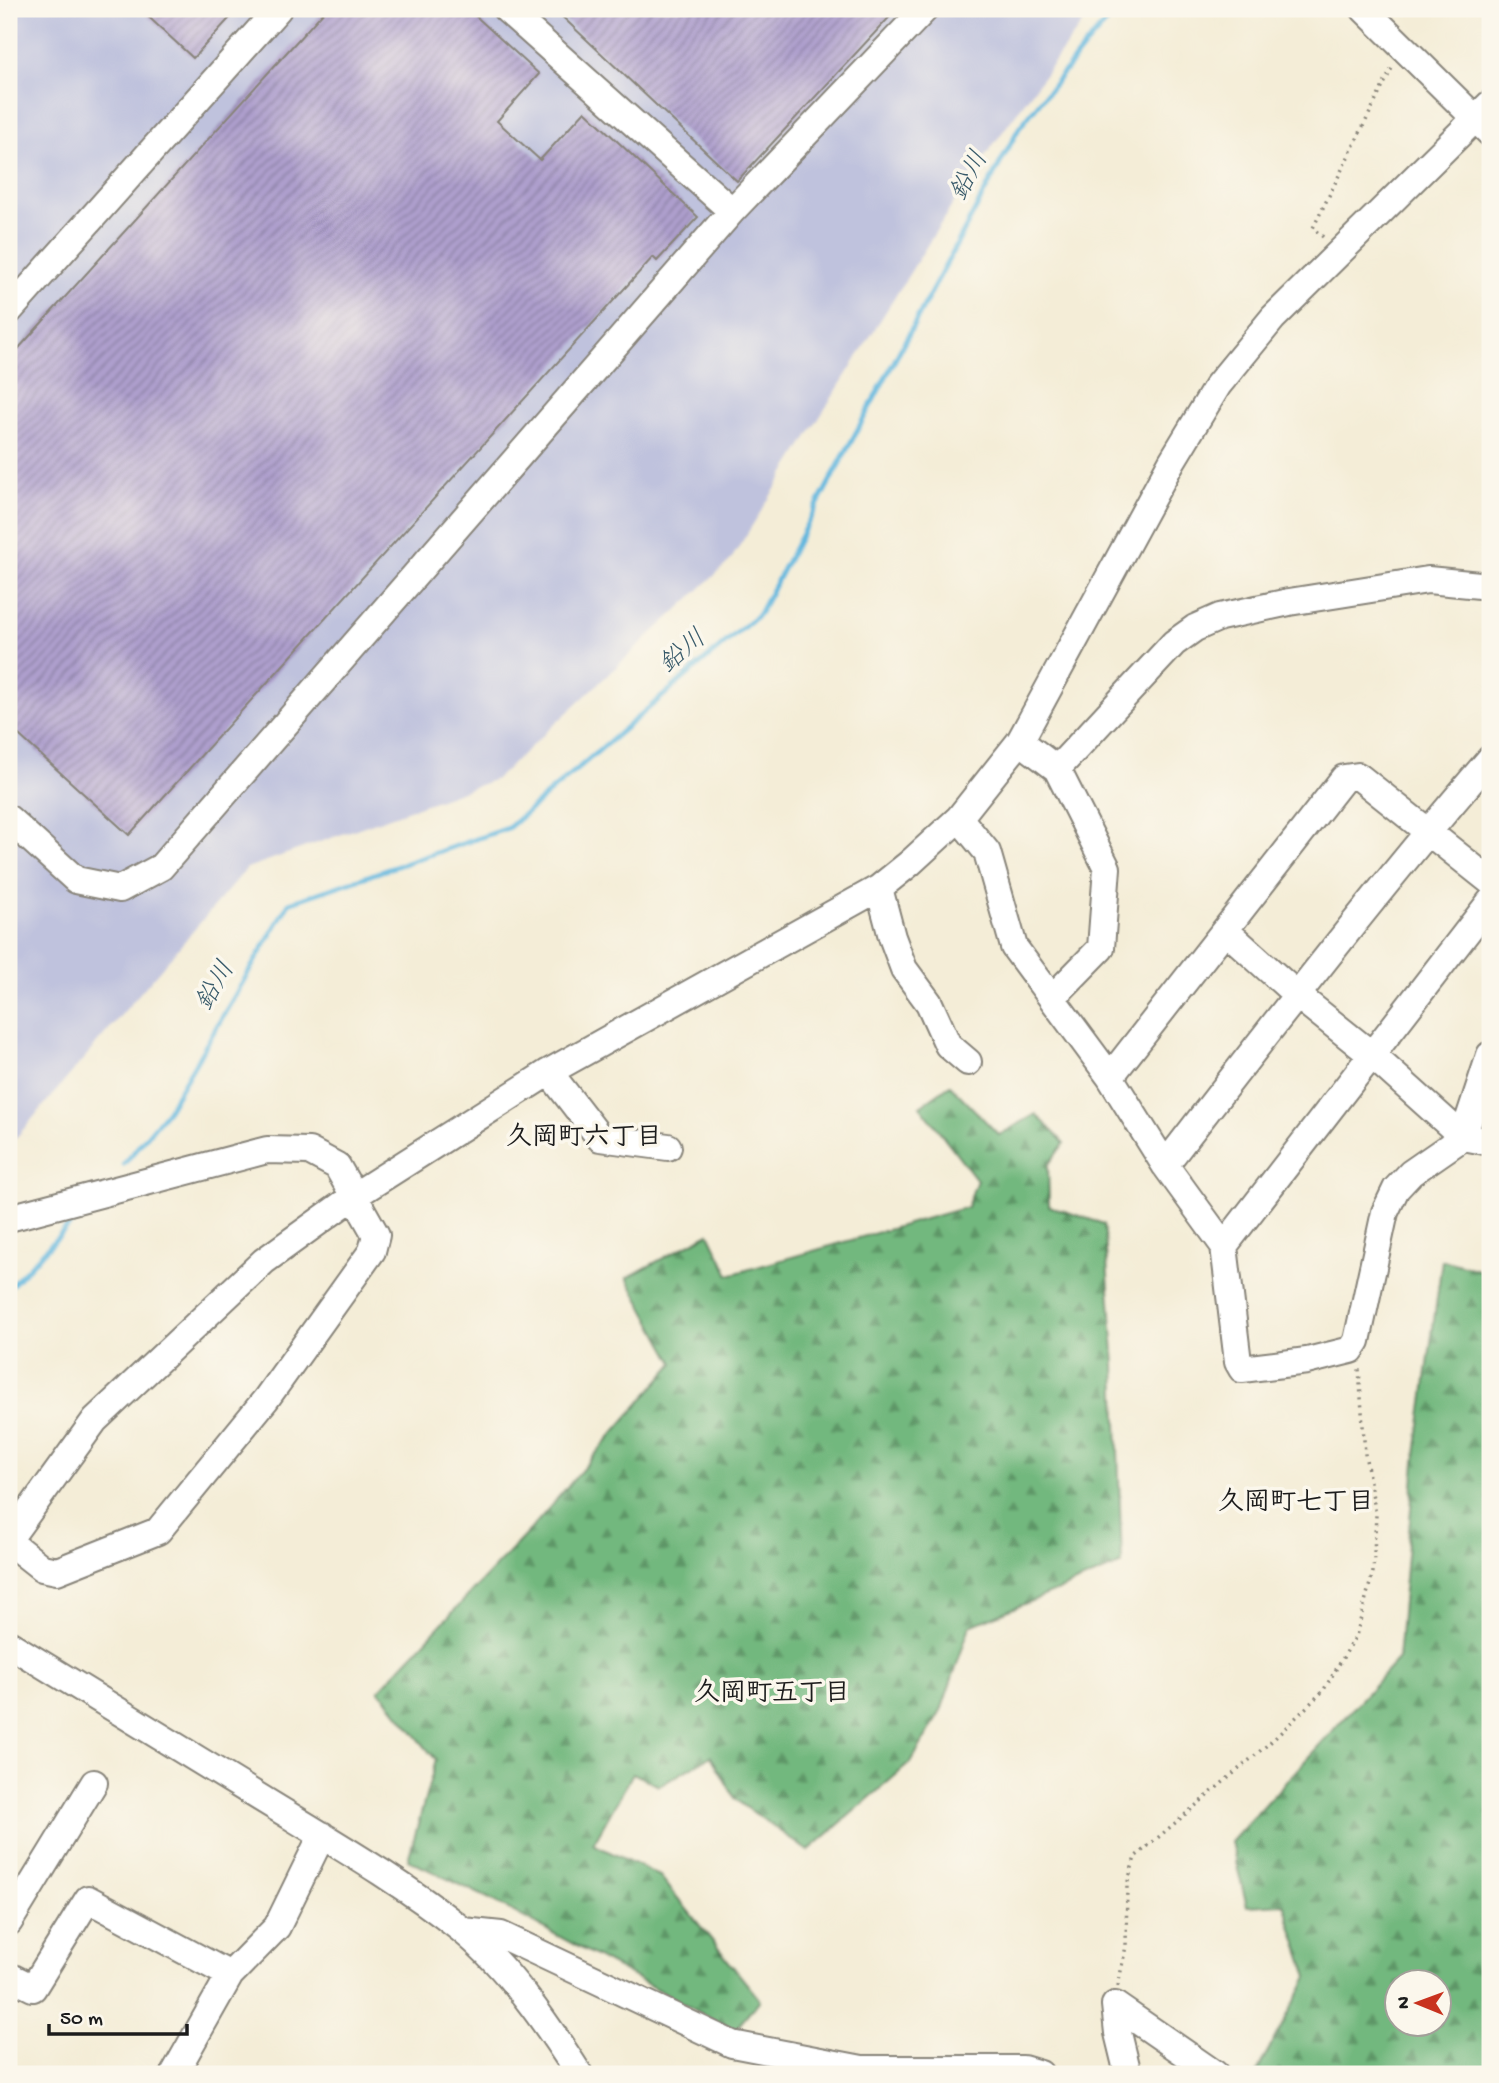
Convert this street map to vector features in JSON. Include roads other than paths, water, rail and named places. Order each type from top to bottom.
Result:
[{"type":"street","points":[[9,311],[278,9]]},
{"type":"street","points":[[506,9],[732,211]]},
{"type":"street","points":[[9,819],[76,880],[120,889],[161,867],[732,211],[925,9]]},
{"type":"street","points":[[9,1218],[267,1150],[309,1151],[337,1166],[354,1196],[376,1235],[372,1251],[266,1399],[158,1531],[57,1571],[43,1567],[9,1540],[95,1420],[264,1261],[354,1196],[549,1072],[879,888],[958,818],[1020,741],[1172,461],[1218,385],[1273,318],[1340,252],[1486,118],[1402,48],[1364,9]]},
{"type":"street","points":[[1057,769],[1174,643],[1195,628],[1220,617],[1289,602],[1428,580],[1490,586]]},
{"type":"street","points":[[1020,741],[1057,769],[1107,868],[1101,948],[1052,998]]},
{"type":"street","points":[[1165,1165],[1427,831],[1490,759]]},
{"type":"street","points":[[1110,1077],[1344,778],[1358,776],[1490,881]]},
{"type":"street","points":[[958,818],[987,852],[1014,947],[1110,1077],[1165,1165],[1224,1246],[1238,1362],[1242,1369],[1318,1359],[1351,1350],[1357,1341],[1385,1212],[1396,1189],[1411,1173],[1462,1137],[1490,1055]]},
{"type":"street","points":[[879,888],[904,969],[929,1003],[948,1045],[968,1062]]},
{"type":"street","points":[[1224,1246],[1490,902]]},
{"type":"street","points":[[1226,932],[1297,995],[1373,1056],[1462,1137],[1490,1142]]},
{"type":"street","points":[[549,1072],[600,1138],[668,1147]]},
{"type":"street","points":[[9,1644],[322,1835],[463,1931],[501,1968],[553,2032],[579,2074]]},
{"type":"street","points":[[9,1922],[94,1783]]},
{"type":"street","points":[[174,2074],[230,1975],[277,1927],[322,1835]]},
{"type":"street","points":[[9,1976],[33,1988],[88,1899],[230,1975]]},
{"type":"street","points":[[463,1931],[501,1935],[732,2043],[862,2069],[1023,2069],[1041,2074]]},
{"type":"street","points":[[1128,2074],[1118,2034],[1115,2005],[1214,2074]]},
{"type":"waterway","name":"鉛川","points":[[124,1164],[168,1110],[289,903],[508,828],[759,614],[1019,128],[1118,9]]},
{"type":"waterway","name":"鉛川","points":[[9,1288],[78,1216]]},
{"type":"district","name":"久岡町六丁目","points":[[584,1139]]},
{"type":"district","name":"久岡町七丁目","points":[[1296,1504]]},
{"type":"district","name":"久岡町五丁目","points":[[772,1695]]}]
